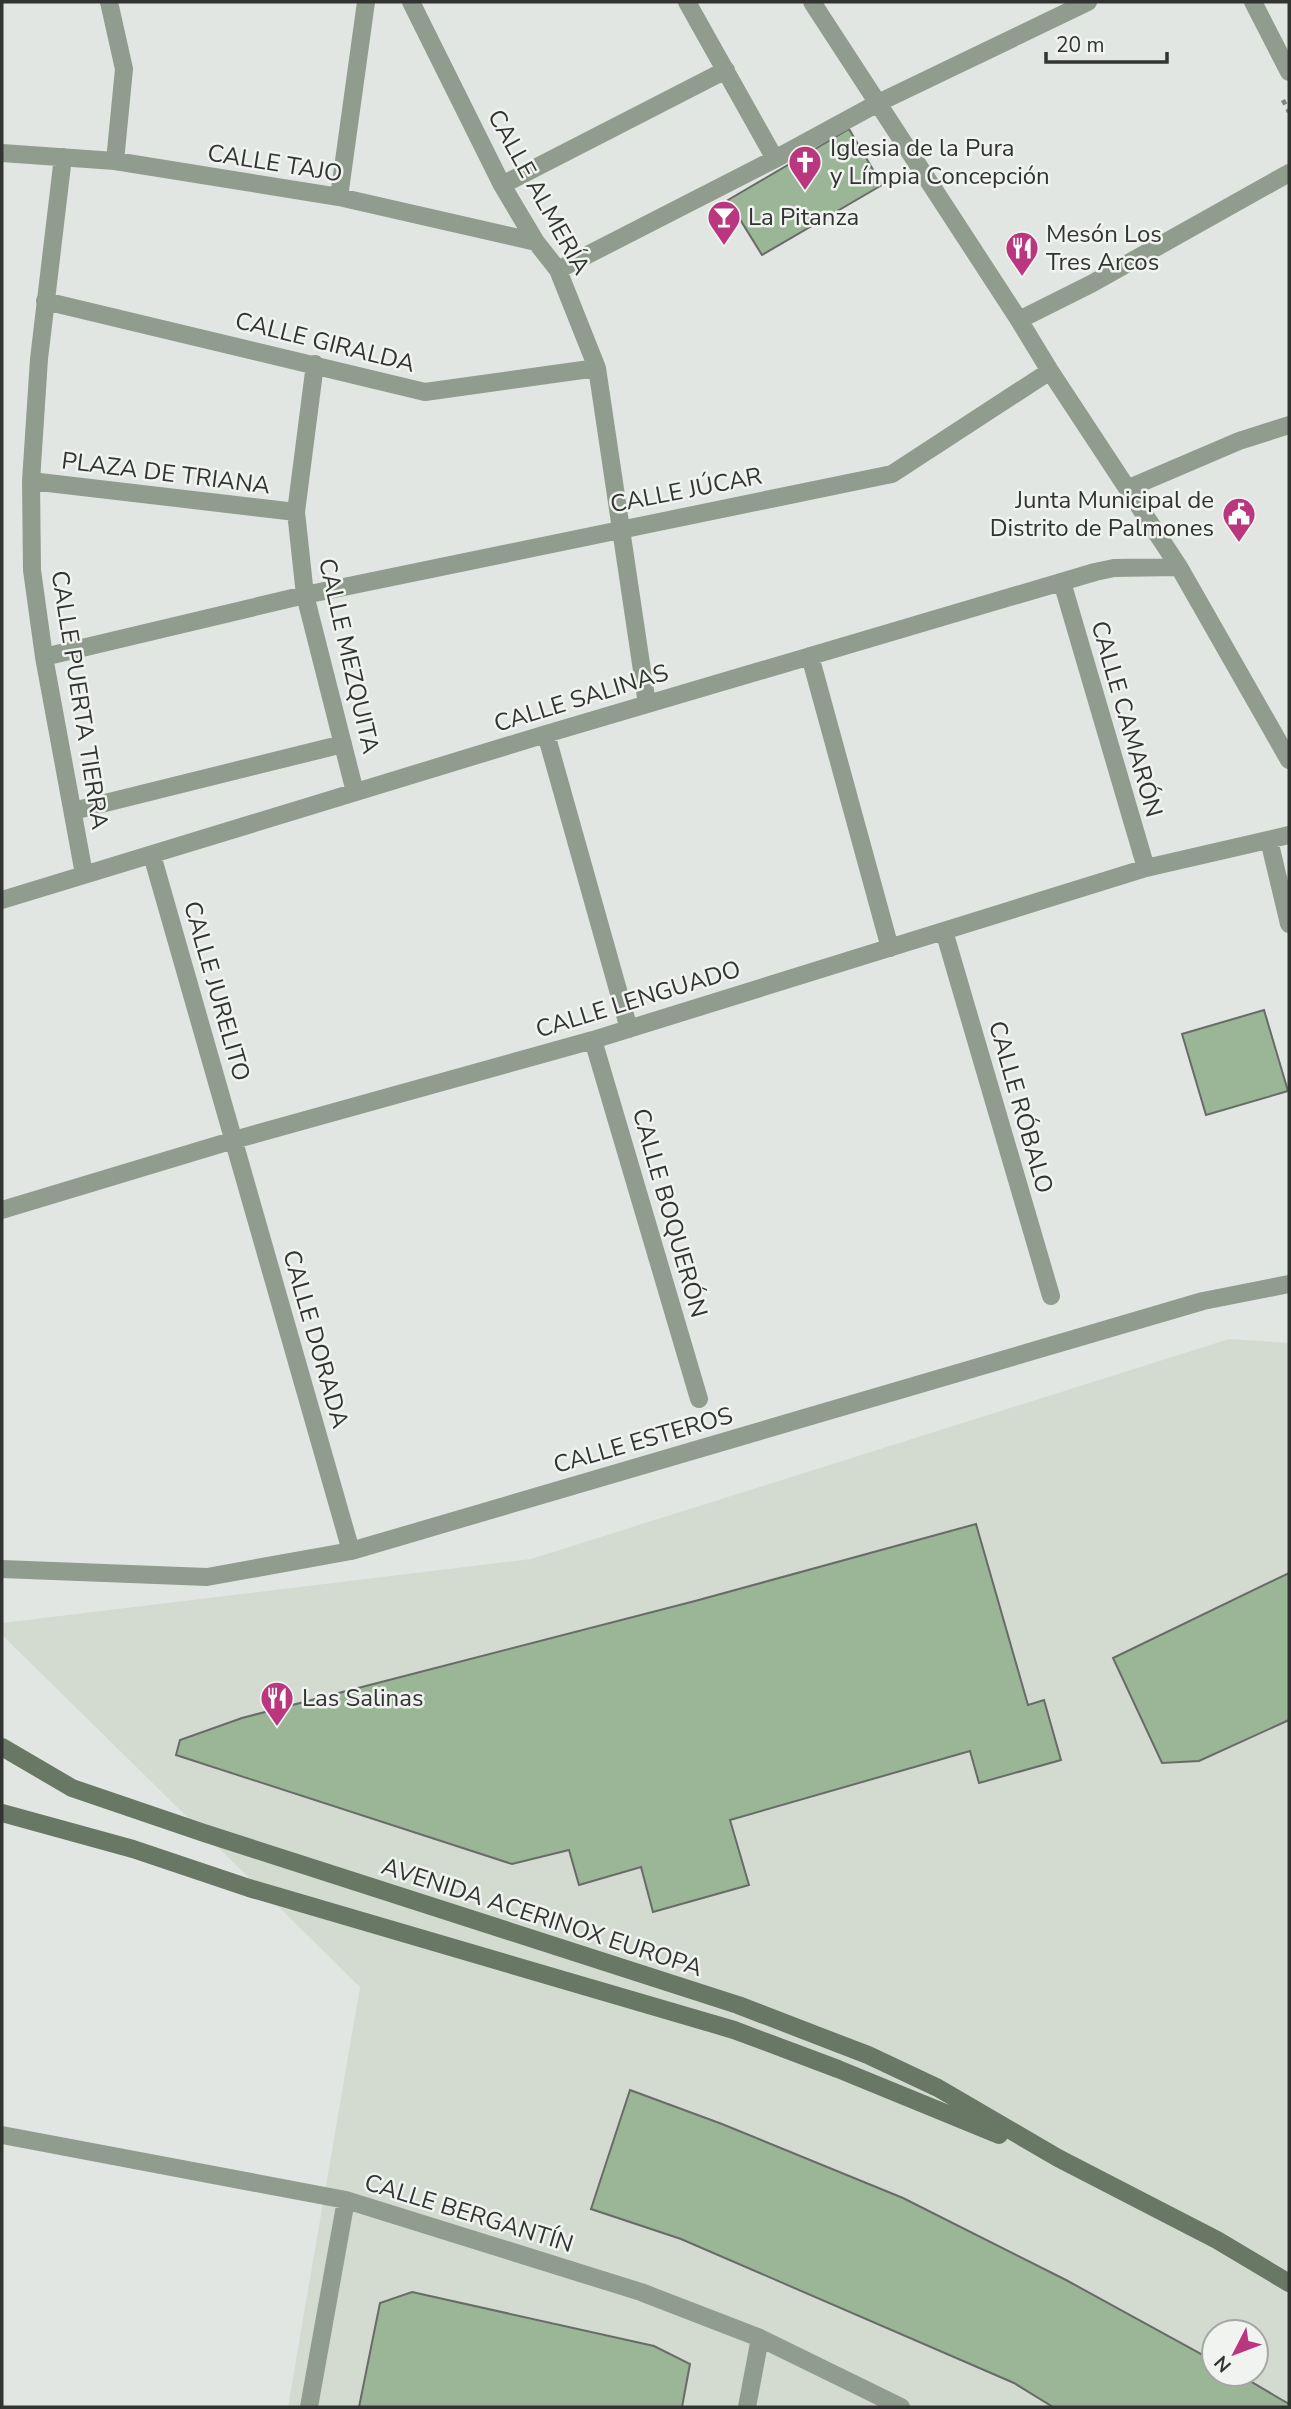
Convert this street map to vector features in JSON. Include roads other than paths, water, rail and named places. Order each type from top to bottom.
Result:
[{"type":"street","points":[[109,2],[124,69],[115,161]]},
{"type":"street","points":[[339,197],[366,2]]},
{"type":"street","name":"CALLE ALMERÍA","points":[[411,2],[502,185],[536,242],[558,270],[597,368],[647,704]]},
{"type":"street","points":[[687,2],[775,159]]},
{"type":"street","points":[[812,2],[1050,371],[1180,566],[1289,760]]},
{"type":"street","points":[[558,270],[878,103],[1088,2]]},
{"type":"street","points":[[1252,2],[1289,72]]},
{"type":"street","points":[[502,185],[726,71]]},
{"type":"street","name":"CALLE TAJO","points":[[2,153],[115,161],[339,197],[536,242]]},
{"type":"street","name":"CALLE PUERTA TIERRA","points":[[63,157],[39,359],[31,481],[32,570],[44,657],[84,874]]},
{"type":"street","points":[[1019,320],[1115,271],[1289,173]]},
{"type":"street","name":"CALLE GIRALDA","points":[[45,301],[425,392],[597,368]]},
{"type":"street","name":"CALLE MEZQUITA","points":[[315,364],[296,512],[305,595],[355,792]]},
{"type":"street","name":"CALLE JÚCAR","points":[[305,595],[892,474],[1050,371]]},
{"type":"street","points":[[1129,488],[1239,440],[1289,425]]},
{"type":"street","name":"PLAZA DE TRIANA","points":[[31,481],[296,512]]},
{"type":"street","name":"CALLE SALINAS","points":[[2,900],[546,734],[1062,582],[1114,568],[1180,566]]},
{"type":"street","name":"CALLE CAMARÓN","points":[[1062,582],[1146,868]]},
{"type":"street","points":[[44,657],[305,595]]},
{"type":"street","points":[[810,656],[890,948]]},
{"type":"street","points":[[546,734],[629,1029]]},
{"type":"street","points":[[73,811],[343,744]]},
{"type":"street","name":"CALLE LENGUADO","points":[[2,1210],[234,1140],[593,1040],[1146,868],[1289,835]]},
{"type":"street","points":[[1269,840],[1289,924]]},
{"type":"street","name":"CALLE JURELITO","points":[[152,855],[234,1140]]},
{"type":"street","name":"CALLE RÓBALO","points":[[944,931],[1051,1296]]},
{"type":"street","name":"CALLE BOQUERÓN","points":[[593,1040],[699,1399]]},
{"type":"street","name":"CALLE DORADA","points":[[234,1140],[351,1551]]},
{"type":"street","name":"CALLE ESTEROS","points":[[2,1569],[207,1577],[351,1551],[1203,1301],[1289,1284]]},
{"type":"street","name":"AVENIDA ACERINOX EUROPA","points":[[2,1746],[72,1788],[738,2005],[868,2054],[938,2088],[1058,2158],[1217,2240],[1289,2283]]},
{"type":"street","name":"AVENIDA ACERINOX EUROPA","points":[[2,1813],[133,1849],[249,1888],[734,2030],[1058,2158]]},
{"type":"street","name":"CALLE BERGANTÍN","points":[[2,2135],[346,2200],[642,2292],[760,2338],[901,2407]]},
{"type":"street","points":[[309,2407],[346,2200]]},
{"type":"street","points":[[747,2407],[760,2338]]},
{"type":"place","name":"Iglesia de la Pura y Límpia Concepción","points":[[805,192]]},
{"type":"place","name":"La Pitanza","points":[[724,247]]},
{"type":"place","name":"Mesón Los Tres Arcos","points":[[1022,278]]},
{"type":"place","name":"Junta Municipal de Distrito de Palmones","points":[[1239,544]]},
{"type":"place","name":"Las Salinas","points":[[277,1728]]}]
